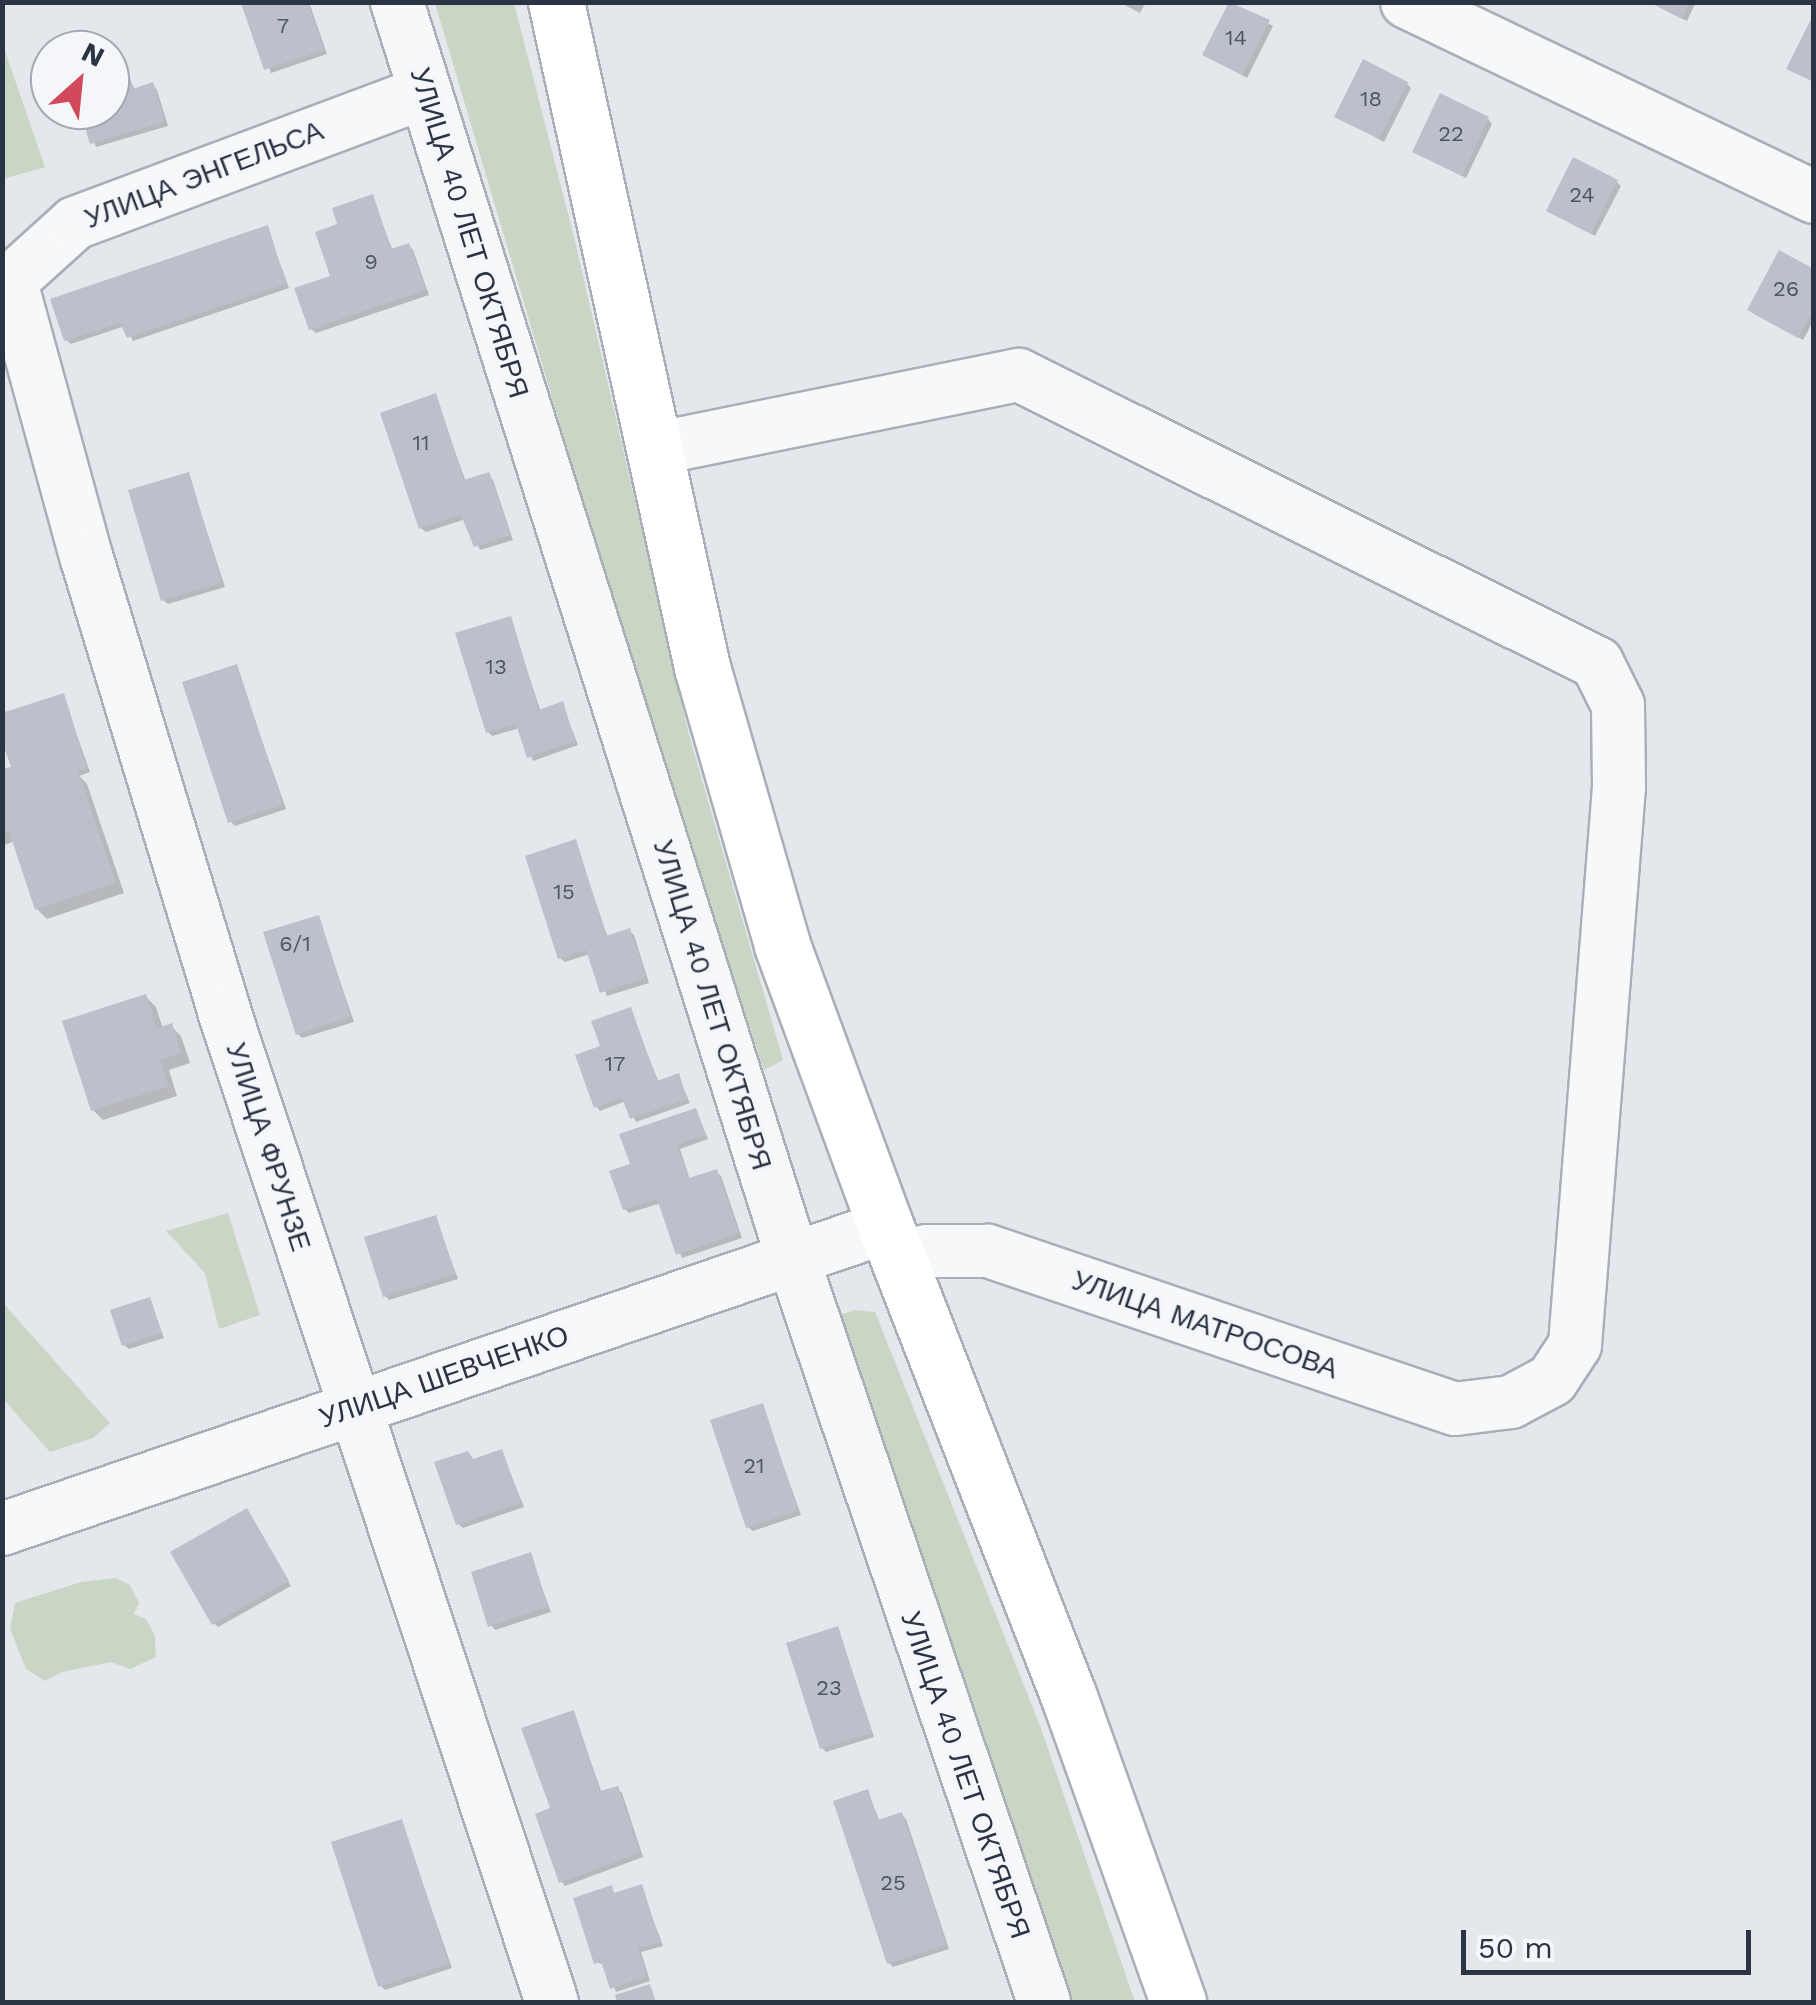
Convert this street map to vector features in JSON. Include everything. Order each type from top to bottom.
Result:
[{"type":"main road","points":[[556,2],[702,667],[777,927],[892,1243],[1069,1697],[1178,2002]]},
{"type":"street","name":"УЛИЦА 40 ЛЕТ ОКТЯБРЯ","points":[[397,2],[792,1256],[1044,2002]]},
{"type":"street","points":[[1407,2],[1814,197]]},
{"type":"street","name":"УЛИЦА ЭНГЕЛЬСА","points":[[7,286],[75,223],[425,92]]},
{"type":"street","name":"УЛИЦА ФРУНЗЕ","points":[[7,286],[22,388],[352,1408],[552,2002]]},
{"type":"street","name":"УЛИЦА МАТРОСОВА","points":[[654,449],[1020,375],[1597,663],[1618,704],[1619,787],[1575,1346],[1552,1380],[1511,1402],[1455,1409],[987,1251],[928,1251],[892,1243]]},
{"type":"street","name":"УЛИЦА ШЕВЧЕНКО","points":[[2,1529],[792,1256],[892,1243]]},
{"type":"green space","points":[[435,3],[514,3],[575,241],[689,735],[783,1060],[764,1070],[634,674]]},
{"type":"green space","points":[[3,45],[45,167],[2,179]]},
{"type":"green space","points":[[228,1213],[260,1315],[219,1329],[205,1273],[166,1231]]},
{"type":"green space","points":[[2,1302],[110,1423],[93,1438],[50,1452],[3,1399]]},
{"type":"green space","points":[[855,1310],[875,1312],[1039,1723],[1135,2002],[1067,2002],[835,1317]]},
{"type":"green space","points":[[116,1578],[130,1585],[139,1603],[134,1614],[146,1619],[155,1636],[156,1657],[130,1669],[111,1662],[62,1672],[45,1681],[26,1669],[10,1629],[15,1603],[81,1582]]},
{"type":"building","points":[[1229,2],[1270,20],[1242,75],[1202,55]]},
{"type":"building","points":[[1649,2],[1690,2],[1682,19]]},
{"type":"building","points":[[241,3],[308,3],[324,50],[264,70]]},
{"type":"building","points":[[1814,13],[1814,82],[1786,69]]},
{"type":"building","points":[[1363,59],[1408,82],[1379,139],[1334,117]]},
{"type":"building","points":[[130,79],[133,89],[153,82],[165,122],[90,144],[86,130],[130,130]]},
{"type":"building","points":[[1440,93],[1489,117],[1462,176],[1412,152]]},
{"type":"building","points":[[1573,157],[1618,180],[1591,234],[1546,211]]},
{"type":"building","points":[[373,194],[391,249],[409,243],[426,290],[309,330],[294,288],[330,276],[315,232],[337,224],[332,208]]},
{"type":"building","points":[[268,225],[286,284],[127,338],[120,323],[64,341],[50,299]]},
{"type":"building","points":[[1779,250],[1814,269],[1814,309],[1798,338],[1747,310]]},
{"type":"building","points":[[436,393],[464,480],[489,472],[511,535],[474,547],[461,515],[419,529],[380,413]]},
{"type":"building","points":[[189,472],[222,583],[161,601],[128,490]]},
{"type":"building","points":[[511,616],[539,710],[563,701],[575,741],[527,758],[516,724],[486,733],[455,633]]},
{"type":"building","points":[[237,664],[283,805],[228,823],[182,682]]},
{"type":"building","points":[[64,693],[87,768],[78,771],[116,883],[35,910],[9,831],[2,833],[2,769],[11,767],[2,741],[2,713]]},
{"type":"building","points":[[576,839],[606,936],[630,928],[646,978],[600,993],[586,950],[558,959],[525,856]]},
{"type":"building","points":[[319,915],[351,1017],[296,1035],[263,932]]},
{"type":"building","points":[[146,994],[157,1028],[172,1023],[181,1053],[160,1060],[169,1086],[91,1111],[62,1021]]},
{"type":"building","points":[[631,1007],[657,1081],[679,1073],[687,1099],[630,1119],[622,1098],[594,1108],[575,1055],[600,1046],[591,1021]]},
{"type":"building","points":[[696,1108],[706,1135],[677,1145],[689,1178],[717,1169],[739,1233],[676,1255],[657,1199],[623,1210],[609,1171],[630,1164],[619,1134]]},
{"type":"building","points":[[436,1215],[455,1274],[383,1297],[364,1237]]},
{"type":"building","points":[[150,1297],[162,1333],[122,1346],[110,1310]]},
{"type":"building","points":[[763,1403],[798,1511],[746,1528],[710,1420]]},
{"type":"building","points":[[502,1449],[521,1503],[456,1525],[434,1462],[468,1451],[473,1459]]},
{"type":"building","points":[[247,1508],[289,1581],[212,1625],[170,1552]]},
{"type":"building","points":[[531,1552],[548,1607],[488,1627],[471,1572]]},
{"type":"building","points":[[838,1626],[872,1733],[820,1749],[786,1643]]},
{"type":"building","points":[[574,1710],[600,1791],[618,1786],[640,1853],[559,1883],[535,1814],[550,1808],[521,1728]]},
{"type":"building","points":[[868,1789],[878,1820],[902,1812],[946,1945],[887,1964],[833,1801]]},
{"type":"building","points":[[402,1819],[449,1964],[378,1987],[331,1842]]},
{"type":"building","points":[[642,1884],[660,1942],[638,1948],[647,1977],[610,1989],[601,1961],[594,1964],[573,1898],[612,1885],[614,1893]]},
{"type":"building","points":[[650,1984],[656,2002],[617,2002],[615,1995]]}]
